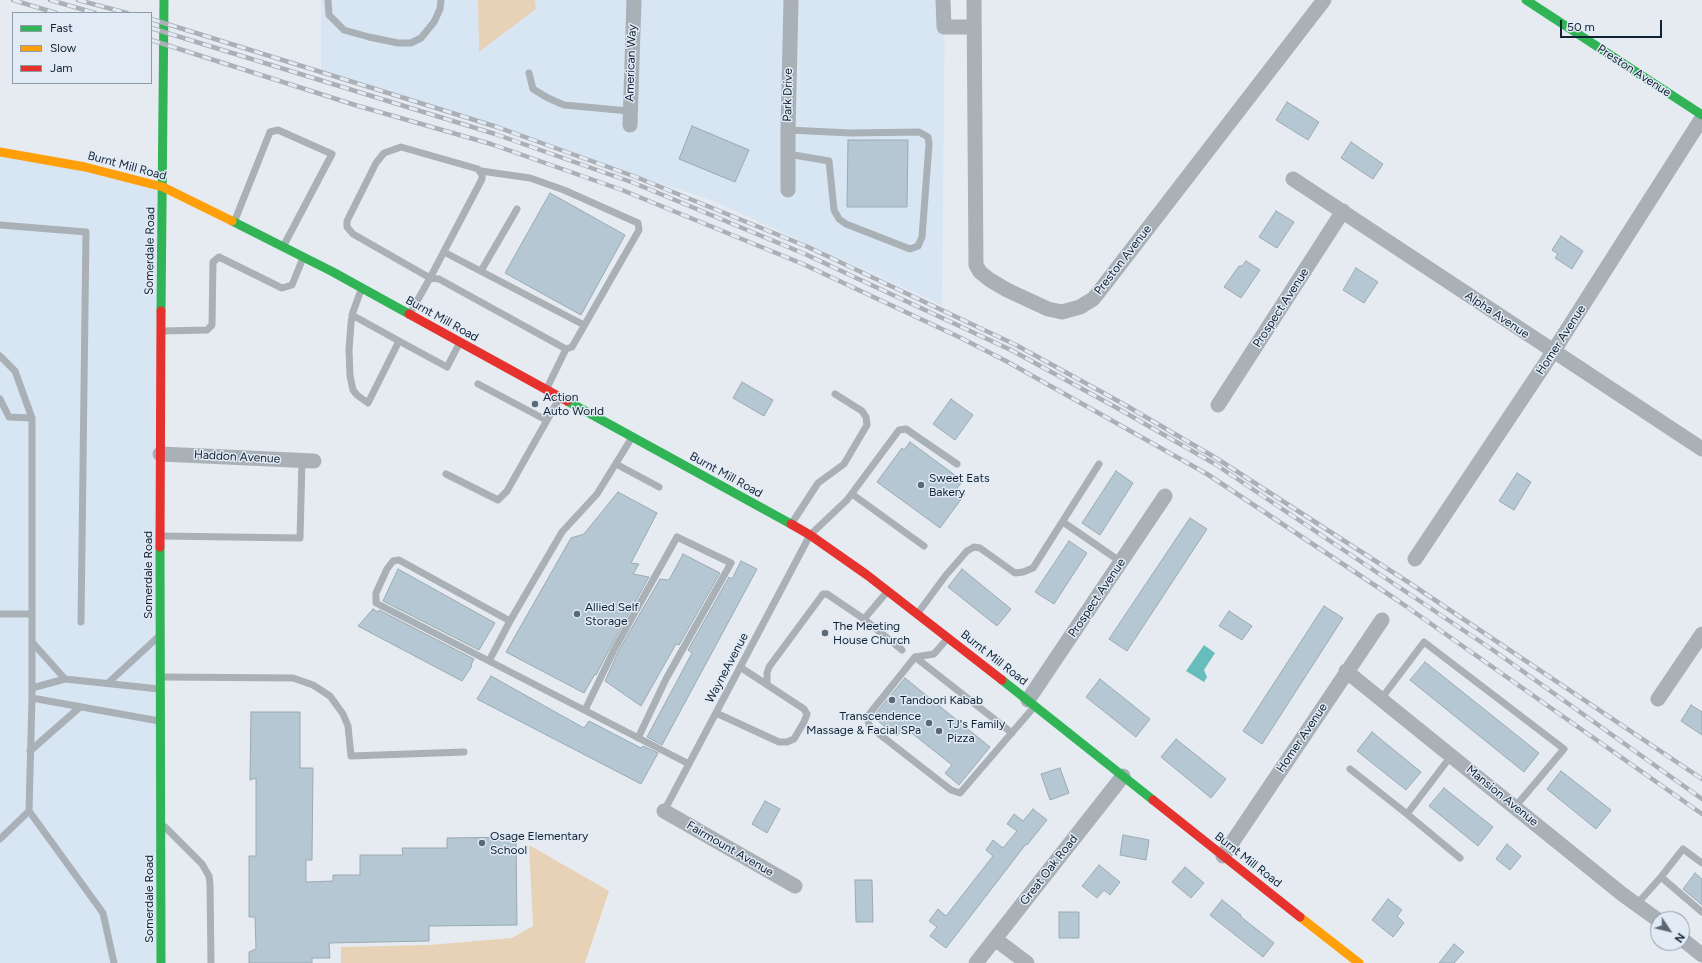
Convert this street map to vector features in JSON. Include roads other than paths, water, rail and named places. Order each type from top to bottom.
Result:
[{"type":"main road","name":"Somerdale Road","points":[[162,963],[160,454],[164,0]]},
{"type":"main road","name":"Preston Avenue","points":[[1526,0],[1702,117]]},
{"type":"main road","name":"Burnt Mill Road","points":[[0,152],[85,167],[163,187],[362,288],[810,535],[887,591],[1032,703],[1359,963]]},
{"type":"street","name":"American Way","points":[[630,118],[634,0]]},
{"type":"street","name":"Park Drive","points":[[788,190],[791,0]]},
{"type":"street","points":[[943,0],[944,27],[974,27]]},
{"type":"street","name":"Preston Avenue","points":[[974,0],[976,265],[980,272],[1007,290],[1048,309],[1062,312],[1080,307],[1093,299],[1324,0]]},
{"type":"street","name":"Homer Avenue","points":[[1415,559],[1553,352],[1702,117]]},
{"type":"street","name":"Alpha Avenue","points":[[1293,179],[1702,449]]},
{"type":"street","name":"Prospect Avenue","points":[[1218,405],[1343,211]]},
{"type":"street","name":"Haddon Avenue","points":[[160,454],[308,461]]},
{"type":"street","name":"Prospect Avenue","points":[[1032,703],[1121,562],[1165,496]]},
{"type":"street","name":"Homer Avenue","points":[[1223,856],[1346,671],[1382,620]]},
{"type":"street","points":[[1658,699],[1702,634]]},
{"type":"street","name":"Mansion Avenue","points":[[1346,671],[1622,894],[1650,914]]},
{"type":"street","name":"Great Oak Road","points":[[976,963],[1123,776]]},
{"type":"street","name":"Fairmount Avenue","points":[[664,811],[795,886]]},
{"type":"street","points":[[995,938],[1027,963]]},
{"type":"street","points":[[1690,945],[1702,955]]},
{"type":"lane","points":[[328,0],[329,15],[344,30],[398,43],[411,43],[421,38],[434,22],[440,9],[441,0]]},
{"type":"lane","points":[[529,73],[533,89],[548,98],[564,105],[630,118]]},
{"type":"lane","points":[[234,223],[270,132],[278,130],[332,154],[283,247]]},
{"type":"lane","points":[[788,130],[851,133],[920,132],[928,137],[929,144],[922,237],[918,246],[910,249],[842,222],[834,210],[829,161],[788,154]]},
{"type":"lane","points":[[546,390],[566,349],[572,347],[639,230],[638,223],[564,190],[530,178],[480,171],[478,169],[401,147],[384,153],[376,164],[347,222],[347,227],[353,234],[430,278],[439,279],[566,349]]},
{"type":"lane","points":[[410,315],[482,179],[480,171]]},
{"type":"lane","points":[[481,271],[517,209]]},
{"type":"lane","points":[[0,225],[86,232],[81,622]]},
{"type":"lane","points":[[444,252],[584,325]]},
{"type":"lane","points":[[161,331],[207,330],[212,325],[213,262],[220,257],[282,288],[292,285],[303,257]]},
{"type":"lane","points":[[362,288],[352,315],[349,350],[353,390],[368,403],[399,341]]},
{"type":"lane","points":[[352,315],[446,367],[460,342]]},
{"type":"lane","points":[[0,356],[15,371],[32,418],[32,698],[29,811],[103,913],[114,963]]},
{"type":"lane","points":[[478,384],[546,420]]},
{"type":"lane","points":[[791,525],[818,483],[844,464],[867,425],[866,417],[862,411],[835,394]]},
{"type":"lane","points":[[446,474],[498,500],[507,491],[546,420],[560,398]]},
{"type":"lane","points":[[0,399],[9,416],[32,418]]},
{"type":"lane","name":"WayneAvenue","points":[[664,811],[810,535],[847,500],[899,430],[906,429],[957,464]]},
{"type":"lane","points":[[489,661],[510,621],[562,532],[597,494],[632,437]]},
{"type":"lane","points":[[160,536],[300,538],[308,461]]},
{"type":"lane","points":[[616,464],[659,487]]},
{"type":"lane","points":[[917,614],[946,575],[968,551],[974,547],[980,548],[1015,573],[1024,572],[1033,568],[1099,464]]},
{"type":"lane","points":[[852,494],[924,546]]},
{"type":"lane","points":[[1063,522],[1121,562]]},
{"type":"lane","points":[[585,710],[615,648],[677,537],[731,563],[666,679],[638,738]]},
{"type":"lane","points":[[510,621],[399,560],[393,561],[387,569],[376,593],[376,603],[689,764]]},
{"type":"lane","points":[[864,619],[887,591]]},
{"type":"lane","points":[[767,684],[767,673],[769,667],[823,594],[827,594],[864,619],[902,650]]},
{"type":"lane","points":[[0,614],[32,614]]},
{"type":"lane","points":[[108,683],[161,634]]},
{"type":"lane","points":[[948,638],[934,654],[915,657],[868,717],[870,725],[874,730],[951,790],[960,793],[1012,733],[1032,703]]},
{"type":"lane","points":[[32,642],[65,679]]},
{"type":"lane","points":[[1381,699],[1424,642],[1564,749],[1515,807]]},
{"type":"lane","points":[[915,657],[1012,733]]},
{"type":"lane","points":[[716,713],[779,742],[787,742],[794,739],[805,718],[807,714],[804,709],[740,667]]},
{"type":"lane","points":[[161,677],[293,678],[313,685],[330,696],[343,714],[348,726],[351,756],[464,752]]},
{"type":"lane","points":[[32,688],[65,679],[161,690]]},
{"type":"lane","points":[[32,698],[161,721]]},
{"type":"lane","points":[[30,751],[80,707]]},
{"type":"lane","points":[[1407,814],[1452,756]]},
{"type":"lane","points":[[1350,769],[1460,858]]},
{"type":"lane","points":[[0,839],[29,811]]},
{"type":"lane","points":[[162,824],[202,864],[209,876],[211,963]]},
{"type":"lane","points":[[1637,904],[1683,849],[1702,863]]},
{"type":"lane","points":[[1661,877],[1702,912]]},
{"type":"water","points":[[1204,645],[1215,653],[1204,670],[1207,677],[1204,682],[1186,671]]},
{"type":"railway","points":[[13,0],[53,12]]},
{"type":"railway","points":[[50,0],[92,12]]},
{"type":"railway","points":[[78,0],[123,12]]},
{"type":"railway","points":[[152,19],[497,127],[636,177],[808,247],[1016,345],[1120,402],[1216,458],[1408,582],[1702,779]]},
{"type":"railway","points":[[152,28],[495,134],[634,183],[805,254],[1013,351],[1215,464],[1493,650],[1702,799]]},
{"type":"railway","points":[[152,40],[355,105],[491,144],[622,190],[803,264],[959,337],[1006,361],[1207,474],[1397,600],[1702,814]]},
{"type":"place","name":"Action Auto World","points":[[535,404]]},
{"type":"place","name":"Sweet Eats Bakery","points":[[921,485]]},
{"type":"place","name":"Allied Self Storage","points":[[577,614]]},
{"type":"place","name":"The Meeting House Church","points":[[825,633]]},
{"type":"place","name":"Tandoori Kabab","points":[[892,700]]},
{"type":"place","name":"Transcendence Massage & Facial SPa","points":[[929,723]]},
{"type":"place","name":"TJ's Family Pizza","points":[[939,731]]},
{"type":"place","name":"Osage Elementary School","points":[[482,843]]}]
